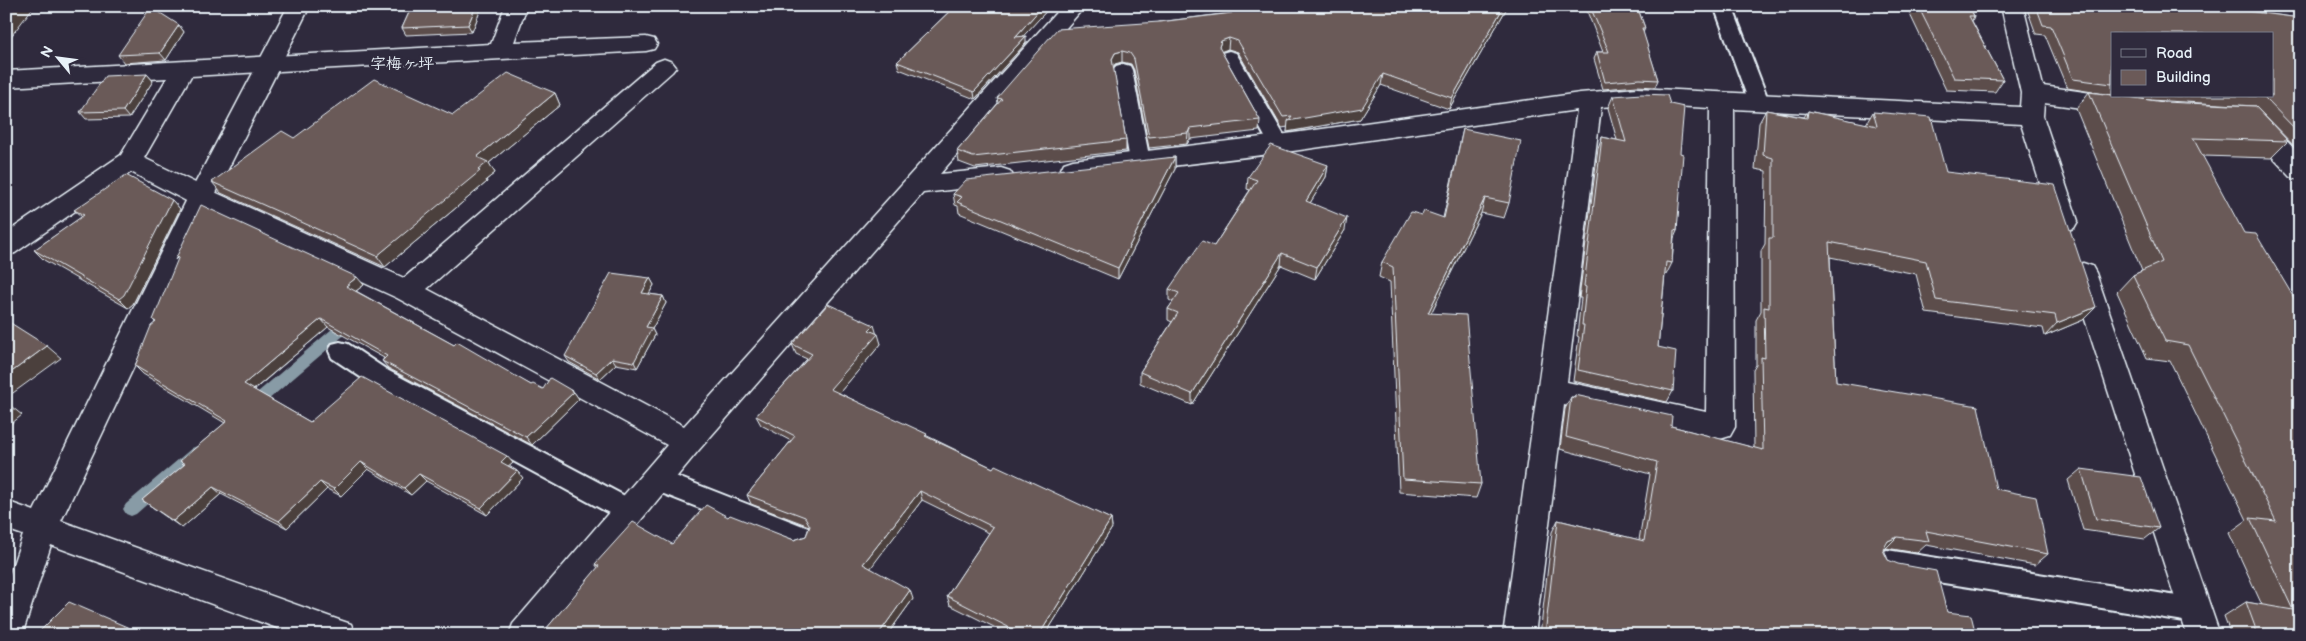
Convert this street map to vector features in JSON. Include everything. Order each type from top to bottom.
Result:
[{"type":"street","points":[[6,633],[41,529],[201,197],[299,6]]},
{"type":"street","points":[[500,50],[516,6]]},
{"type":"street","points":[[525,635],[688,442],[1074,6]]},
{"type":"street","points":[[2012,6],[2032,104],[2075,249],[2200,623]]},
{"type":"street","points":[[6,79],[500,50],[646,44]]},
{"type":"street","points":[[407,291],[664,67]]},
{"type":"street","points":[[6,246],[130,161],[183,70]]},
{"type":"street","points":[[1054,171],[1279,144],[1637,96],[1759,102],[2032,104],[2139,108]]},
{"type":"street","points":[[1519,635],[1590,101]]},
{"type":"street","points":[[1552,391],[1720,427],[1722,101]]},
{"type":"street","points":[[2237,113],[2247,114],[2296,164]]},
{"type":"street","points":[[130,161],[201,197],[407,291],[688,442]]},
{"type":"street","points":[[916,185],[1026,174]]},
{"type":"street","points":[[6,515],[339,635]]},
{"type":"lane","points":[[1723,6],[1759,102]]},
{"type":"lane","points":[[1229,58],[1279,144]]},
{"type":"lane","points":[[1123,70],[1140,161]]},
{"type":"lane","points":[[340,351],[380,377],[629,512]]},
{"type":"lane","points":[[655,480],[798,536]]},
{"type":"lane","points":[[1887,562],[2200,623]]},
{"type":"building","points":[[6,6],[15,6],[6,17]]},
{"type":"building","points":[[412,6],[476,6],[468,25],[402,28]]},
{"type":"building","points":[[955,6],[1043,6],[1015,37],[1026,36],[974,92],[897,62]]},
{"type":"building","points":[[1230,6],[1504,6],[1452,98],[1383,74],[1362,108],[1288,121],[1292,116],[1283,117],[1238,41],[1229,38],[1221,41],[1219,47],[1260,120],[1190,128],[1188,133],[1149,137],[1134,59],[1130,53],[1122,51],[1115,53],[1112,59],[1126,140],[973,157],[957,151],[1002,99],[997,98],[1057,29],[1159,22],[1232,13]]},
{"type":"building","points":[[1590,6],[1637,6],[1645,28],[1642,28],[1658,80],[1640,79],[1605,82],[1597,52],[1609,52]]},
{"type":"building","points":[[1918,6],[1969,6],[1974,16],[1969,16],[2003,80],[1954,78]]},
{"type":"building","points":[[2036,6],[2245,6],[2247,11],[2300,18],[2300,134],[2265,98],[2274,98],[2274,32],[2111,32],[2111,84],[2073,79],[2051,26],[2043,25]]},
{"type":"building","points":[[151,7],[179,25],[160,53],[118,55]]},
{"type":"building","points":[[508,73],[555,93],[477,157],[488,162],[478,170],[480,171],[377,256],[212,182],[282,131],[294,138],[374,79],[453,115]]},
{"type":"building","points":[[147,74],[123,111],[80,112],[105,76]]},
{"type":"building","points":[[2089,92],[2111,95],[2111,98],[2255,106],[2288,141],[2193,138],[2244,233],[2256,234],[2297,303],[2300,303],[2300,635],[2258,635],[2246,602],[2293,610],[2250,518],[2276,521],[2188,345],[2165,341],[2133,275],[2162,262]]},
{"type":"building","points":[[1667,95],[1670,104],[1684,107],[1680,153],[1683,154],[1677,231],[1674,230],[1672,263],[1666,262],[1658,347],[1676,351],[1673,391],[1578,370],[1584,325],[1582,325],[1586,287],[1584,286],[1602,137],[1626,142],[1613,96]]},
{"type":"building","points":[[1766,110],[1807,118],[1808,111],[1877,126],[1873,112],[1931,117],[1946,172],[2055,185],[2096,307],[2057,323],[2055,315],[1936,300],[1926,261],[1829,242],[1836,382],[1978,406],[1996,489],[2036,497],[2048,554],[1926,531],[1929,541],[1897,537],[1888,541],[1883,550],[1888,560],[1898,564],[1936,571],[1947,612],[1971,615],[1976,635],[1545,635],[1558,520],[1644,541],[1657,462],[1566,437],[1571,397],[1575,398],[1575,395],[1672,416],[1671,426],[1763,450],[1761,357],[1765,358],[1764,307],[1769,308],[1769,238],[1773,238],[1773,158],[1763,155]]},
{"type":"building","points":[[1463,129],[1521,141],[1509,203],[1485,198],[1428,313],[1466,315],[1481,484],[1403,479],[1393,267],[1382,262],[1411,212],[1422,215],[1424,211],[1444,218]]},
{"type":"building","points":[[1271,145],[1328,165],[1306,201],[1347,218],[1317,267],[1282,253],[1192,394],[1140,372],[1178,313],[1168,309],[1179,293],[1169,289],[1202,241],[1214,246],[1257,180],[1248,177]]},
{"type":"building","points":[[1175,157],[1118,268],[957,202],[962,197],[953,194],[966,180]]},
{"type":"building","points":[[126,175],[172,200],[124,295],[119,299],[34,250],[84,215],[74,210]]},
{"type":"building","points":[[201,205],[357,277],[346,286],[454,345],[457,342],[531,385],[533,384],[543,389],[550,378],[574,392],[526,437],[382,361],[387,356],[321,319],[244,384],[310,422],[362,377],[507,456],[501,462],[517,471],[481,508],[419,474],[404,488],[361,462],[334,489],[320,482],[279,521],[213,487],[173,521],[142,500],[185,464],[180,461],[227,421],[135,366],[151,326],[156,322],[153,320],[179,256],[175,260]]},
{"type":"building","points":[[611,273],[650,278],[642,293],[663,296],[646,327],[652,328],[634,362],[612,358],[596,373],[565,356]]},
{"type":"building","points":[[828,304],[874,325],[869,330],[878,334],[830,389],[927,434],[925,436],[993,468],[995,465],[1111,519],[1039,635],[1024,635],[947,596],[993,527],[920,491],[863,564],[910,590],[878,635],[541,635],[599,566],[595,564],[633,522],[672,544],[706,505],[728,517],[730,515],[794,540],[806,536],[810,526],[805,517],[747,495],[795,436],[756,416],[812,354],[792,344]]},
{"type":"building","points":[[9,322],[47,346],[6,376],[6,323]]},
{"type":"building","points":[[2081,469],[2141,477],[2159,528],[2096,519]]},
{"type":"building","points":[[69,602],[127,627],[142,635],[36,635]]},
{"type":"waterway","points":[[249,408],[351,321]]},
{"type":"waterway","points":[[131,509],[197,452]]},
{"type":"district","name":"字梅ヶ坪","points":[[402,63]]}]
